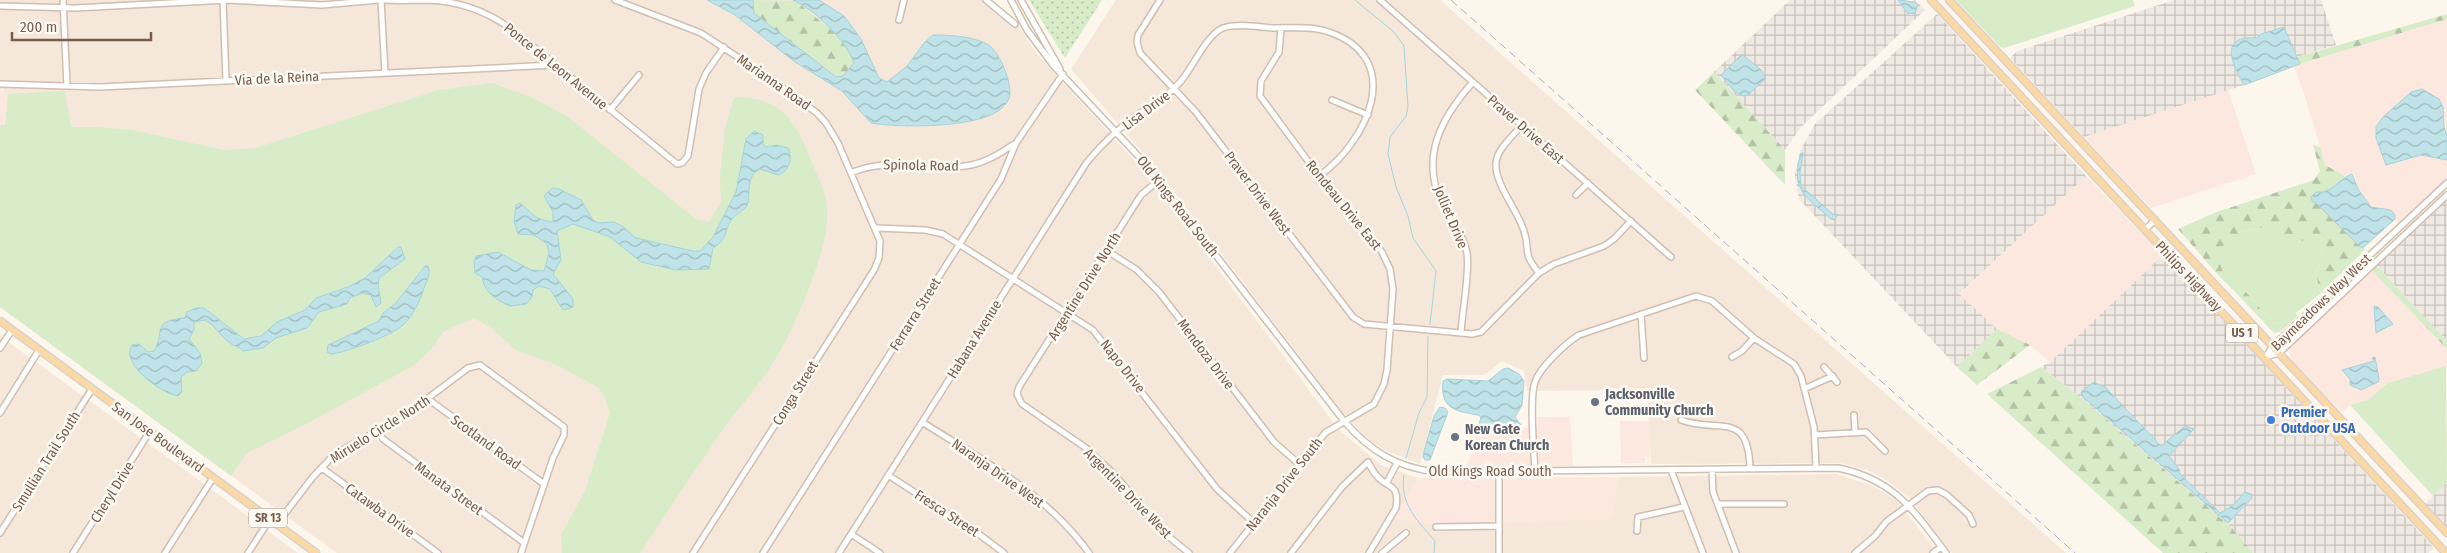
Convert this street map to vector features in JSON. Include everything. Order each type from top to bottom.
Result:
[{"type":"main road","name":"Philips Highway","points":[[1931,0],[2446,553]]},
{"type":"main road","name":"Philips Highway","points":[[1949,0],[2447,532]]},
{"type":"main road","points":[[1958,29],[1968,20]]},
{"type":"main road","points":[[1992,65],[2001,56]]},
{"type":"main road","points":[[2078,158],[2088,148]]},
{"type":"main road","name":"San Jose Boulevard","points":[[0,321],[316,553]]},
{"type":"main road","points":[[2326,423],[2336,414]]},
{"type":"main road","points":[[2412,515],[2428,512]]},
{"type":"street","points":[[63,0],[67,86]]},
{"type":"street","points":[[223,0],[226,81]]},
{"type":"street","name":"Ponce de Leon Avenue","points":[[0,6],[64,8],[223,0],[322,5],[382,0],[441,1],[481,12],[506,25],[674,163],[682,163],[688,156],[699,89],[724,47]]},
{"type":"street","points":[[382,0],[385,73]]},
{"type":"street","name":"Marianna Road","points":[[615,0],[692,29],[724,47],[817,113],[830,130],[876,228]]},
{"type":"street","points":[[899,20],[904,0]]},
{"type":"street","points":[[986,0],[1015,24]]},
{"type":"street","name":"Old Kings Road South","points":[[1011,0],[1040,48],[1053,65],[1118,132],[1159,180],[1344,421],[1358,438],[1375,452],[1397,463],[1435,472],[1838,468],[1861,473],[1887,486],[1908,505],[1946,553]]},
{"type":"street","name":"Old Kings Road South","points":[[1021,0],[1063,74]]},
{"type":"street","name":"Praver Drive West","points":[[1160,0],[1142,28],[1137,42],[1140,53],[1195,110],[1353,317],[1364,324],[1475,334],[1484,331],[1539,273],[1554,264],[1604,246],[1631,222]]},
{"type":"street","name":"Praver Drive East","points":[[1380,0],[1671,257]]},
{"type":"street","name":"Lisa Drive","points":[[1118,132],[1174,89],[1188,73],[1212,36],[1219,30],[1229,27],[1281,28]]},
{"type":"street","points":[[1281,28],[1325,31],[1342,37],[1353,45],[1364,59],[1371,77],[1373,96],[1368,116],[1340,158],[1319,176]]},
{"type":"street","name":"Rondeau Drive East","points":[[1281,28],[1279,52],[1261,81],[1260,96],[1319,176],[1387,261],[1394,289],[1387,370],[1381,392],[1374,404],[1344,421]]},
{"type":"street","name":"Via de la Reina","points":[[0,84],[67,86],[226,81],[554,64]]},
{"type":"street","name":"Ferrarra Street","points":[[764,553],[1001,180],[1016,143],[1063,74]]},
{"type":"street","points":[[610,110],[639,75]]},
{"type":"street","name":"Jolliet Drive","points":[[1461,333],[1467,254],[1461,236],[1439,196],[1434,179],[1434,153],[1438,134],[1449,112],[1473,82]]},
{"type":"street","points":[[1332,100],[1368,116]]},
{"type":"street","points":[[1522,126],[1500,150],[1496,170],[1524,230],[1527,256],[1539,273]]},
{"type":"street","name":"Habana Avenue","points":[[839,553],[1087,162],[1118,132]]},
{"type":"street","name":"Spinola Road","points":[[851,173],[877,164],[952,167],[973,165],[1002,153],[1016,143]]},
{"type":"street","name":"Argentine Drive North","points":[[1018,397],[1019,387],[1141,195],[1159,180]]},
{"type":"street","points":[[1576,196],[1588,183]]},
{"type":"street","name":"Baymeadows Way West","points":[[2265,358],[2273,346],[2447,183]]},
{"type":"street","name":"Baymeadows Way West","points":[[2265,358],[2279,353],[2447,195]]},
{"type":"street","points":[[2145,230],[2155,220]]},
{"type":"street","points":[[876,228],[934,231],[960,244]]},
{"type":"street","name":"Conga Street","points":[[693,553],[874,270],[880,246],[876,228]]},
{"type":"street","name":"Napo Drive","points":[[960,244],[1067,313],[1099,336],[1217,489],[1254,523]]},
{"type":"street","name":"Mendoza Drive","points":[[1106,250],[1137,270],[1159,292],[1274,442],[1299,464]]},
{"type":"street","points":[[1535,471],[1533,397],[1534,386],[1539,374],[1571,340],[1579,335],[1691,297],[1702,297],[1712,301],[1754,338],[1794,364],[1804,389],[1815,435],[1816,467]]},
{"type":"street","points":[[1641,314],[1644,358]]},
{"type":"street","points":[[0,348],[12,330]]},
{"type":"street","points":[[1732,357],[1742,351],[1754,338]]},
{"type":"street","points":[[0,413],[39,350]]},
{"type":"street","name":"Miruelo Circle North","points":[[277,524],[322,468],[344,448],[378,432],[428,399],[472,365],[484,366],[564,428],[564,435],[544,484]]},
{"type":"street","points":[[1824,367],[1838,382]]},
{"type":"street","points":[[1804,389],[1833,376]]},
{"type":"street","name":"Smullian Trail South","points":[[0,534],[92,389]]},
{"type":"street","name":"Argentine Drive West","points":[[1018,397],[1022,404],[1086,448],[1116,476],[1159,529],[1190,553]]},
{"type":"street","name":"Scotland Road","points":[[428,399],[544,484]]},
{"type":"street","points":[[1854,415],[1855,431]]},
{"type":"street","points":[[1681,420],[1693,425],[1721,425],[1735,429],[1741,434],[1748,446],[1750,468]]},
{"type":"street","name":"Naranja Drive South","points":[[1230,553],[1325,433],[1344,421]]},
{"type":"street","name":"Naranja Drive West","points":[[922,422],[1031,493],[1065,524],[1089,553]]},
{"type":"street","name":"Cheryl Drive","points":[[74,553],[150,431]]},
{"type":"street","points":[[1815,435],[1855,431],[1866,432],[1885,451]]},
{"type":"street","name":"Manata Street","points":[[378,432],[383,439],[523,542]]},
{"type":"street","points":[[1291,553],[1342,487],[1368,462],[1375,452]]},
{"type":"street","points":[[1368,462],[1377,477],[1387,482],[1397,496],[1396,508],[1369,553]]},
{"type":"street","points":[[1387,482],[1397,463]]},
{"type":"street","name":"Catawba Drive","points":[[322,468],[438,553]]},
{"type":"street","points":[[1712,469],[1713,492],[1736,553]]},
{"type":"street","points":[[1671,470],[1703,553]]},
{"type":"street","points":[[1499,472],[1499,553]]},
{"type":"street","name":"Fresca Street","points":[[888,475],[976,532],[1004,553]]},
{"type":"street","points":[[165,553],[213,478]]},
{"type":"street","points":[[521,553],[523,542],[544,484]]},
{"type":"street","points":[[1855,553],[1875,536],[1886,522],[1928,491],[1938,490],[1947,495],[1969,515],[1973,524]]},
{"type":"street","points":[[1718,504],[1784,504]]},
{"type":"street","points":[[1638,531],[1638,517],[1684,507]]},
{"type":"street","points":[[248,553],[270,519]]},
{"type":"street","points":[[1436,527],[1499,526]]},
{"type":"street","points":[[1382,553],[1406,533]]},
{"type":"street","points":[[851,534],[880,553]]},
{"type":"street","points":[[1933,553],[1941,547]]},
{"type":"shaded area","points":[[0,0],[981,0],[1014,19],[1036,53],[1145,172],[1339,430],[1381,465],[1418,478],[1395,518],[1431,524],[1612,519],[1618,477],[1837,474],[1873,486],[1897,501],[1938,553],[337,553],[0,307],[0,125],[4,125],[4,89],[0,89]]},
{"type":"shaded area","points":[[1116,0],[1440,0],[2066,553],[1952,553],[1909,497],[1888,481],[1867,470],[1840,463],[1651,464],[1647,390],[1527,391],[1524,371],[1502,361],[1485,375],[1443,375],[1420,464],[1387,451],[1369,440],[1343,413],[1156,168],[1071,69]]},
{"type":"shaded area","points":[[1790,0],[1898,0],[1910,15],[1913,14],[1915,2],[1913,0],[1915,0],[1925,10],[1801,127],[1785,150],[1714,72]]},
{"type":"shaded area","points":[[2174,0],[2321,0],[2336,45],[2297,57],[2284,27],[2257,38],[2249,37],[2236,70],[2244,85],[2084,137],[2010,58],[2017,51]]},
{"type":"shaded area","points":[[1937,14],[2086,176],[1959,294],[1997,329],[1957,367],[1799,199],[1795,175],[1800,151],[1815,124]]},
{"type":"shaded area","points":[[2447,19],[2447,136],[2444,127],[2445,117],[2411,92],[2383,117],[2375,131],[2397,163],[2421,155],[2447,160],[2447,179],[2399,224],[2391,210],[2371,207],[2358,189],[2354,175],[2345,176],[2325,165],[2294,66]]},
{"type":"shaded area","points":[[0,89],[8,94],[5,125],[0,125]]},
{"type":"shaded area","points":[[2228,90],[2256,174],[2151,208],[2084,137]]},
{"type":"shaded area","points":[[2086,176],[2163,255],[2050,362],[2030,345],[1997,329],[1959,295]]},
{"type":"shaded area","points":[[2447,199],[2447,341],[2377,266]]},
{"type":"shaded area","points":[[2163,255],[2434,548],[2428,553],[2253,553],[2233,529],[2083,399],[2041,367],[2050,362]],"holes":[[[2095,382],[2106,388],[2161,447],[2185,426],[2194,429],[2169,456],[2179,469],[2180,474],[2220,513],[2233,505],[2245,492],[2252,498],[2228,522],[2081,392]]]},
{"type":"shaded area","points":[[2372,271],[2447,349],[2447,367],[2388,383],[2368,400],[2350,405],[2343,412],[2320,393],[2290,358],[2289,347]]},
{"type":"shaded area","points":[[0,336],[174,462],[298,553],[0,553]]},
{"type":"shaded area","points":[[1537,417],[1570,417],[1573,466],[1467,467],[1479,425],[1483,428],[1538,428]]},
{"type":"shaded area","points":[[1620,421],[1649,421],[1650,457],[1645,457],[1645,463],[1621,463]]},
{"type":"shaded area","points":[[1618,477],[1613,519],[1431,524],[1394,518],[1418,478]]},
{"type":"shaded area","points":[[2447,483],[2447,528],[2425,504]]},
{"type":"green space","points":[[753,0],[796,1],[836,34],[849,50],[854,63],[843,76],[836,77],[754,13]]},
{"type":"green space","points":[[1029,0],[1102,0],[1065,58]]},
{"type":"green space","points":[[1956,0],[2133,0],[2135,6],[2004,48],[2000,47]]},
{"type":"green space","points":[[2447,14],[2447,19],[2300,64],[2297,57]]},
{"type":"green space","points":[[1714,72],[1785,150],[1785,185],[1695,90]]},
{"type":"green space","points":[[492,83],[531,97],[568,117],[696,219],[709,222],[721,202],[720,175],[725,129],[734,97],[760,100],[771,104],[788,117],[801,137],[819,178],[826,201],[827,223],[817,264],[791,331],[773,363],[727,424],[640,553],[562,553],[561,535],[585,491],[610,413],[604,395],[597,387],[555,364],[516,350],[491,328],[474,318],[443,332],[433,347],[413,366],[304,425],[247,453],[231,476],[0,307],[0,125],[5,125],[8,94],[65,91],[71,127],[132,130],[224,150],[255,148],[439,90]]},
{"type":"green space","points":[[2313,145],[2320,147],[2325,165],[2345,176],[2331,189],[2312,201],[2360,247],[2364,247],[2364,251],[2320,294],[2316,273],[2326,241],[2312,233],[2308,240],[2300,241],[2283,234],[2271,235],[2266,227],[2242,232],[2216,251],[2223,272],[2219,276],[2178,229],[2214,213],[2314,180],[2320,171]]},
{"type":"green space","points":[[2266,227],[2271,235],[2283,233],[2300,241],[2312,233],[2326,241],[2316,273],[2320,294],[2284,322],[2274,324],[2245,291],[2238,295],[2219,276],[2223,272],[2215,251],[2242,232]]},
{"type":"green space","points":[[2377,266],[2447,341],[2447,349],[2372,271]]},
{"type":"green space","points":[[2245,291],[2274,324],[2284,322],[2295,313],[2298,316],[2280,332],[2274,333],[2238,295]]},
{"type":"green space","points":[[1997,329],[2030,345],[1977,385],[1957,367]]},
{"type":"green space","points":[[2446,366],[2447,483],[2433,496],[2350,405],[2368,400],[2388,383]]},
{"type":"green space","points":[[2041,367],[2083,399],[2233,529],[2253,553],[2163,553],[1987,394]]},
{"type":"water","points":[[707,0],[753,0],[754,13],[836,77],[843,76],[854,63],[850,54],[837,36],[820,18],[793,0],[819,0],[844,16],[861,39],[879,78],[887,82],[907,66],[924,43],[933,35],[959,36],[973,39],[985,43],[995,51],[1003,65],[1008,80],[1010,87],[1009,98],[998,111],[987,117],[972,121],[917,126],[871,123],[842,91],[795,62],[735,15]]},
{"type":"water","points":[[1898,0],[1915,2],[1918,5],[1915,13],[1908,14]]},
{"type":"water","points":[[2284,27],[2300,64],[2244,85],[2235,68],[2231,52],[2233,46],[2237,41],[2245,38],[2257,38],[2261,34]]},
{"type":"water","points":[[1742,54],[1761,70],[1766,78],[1748,95],[1743,96],[1734,91],[1721,75]]},
{"type":"water","points":[[2422,89],[2439,99],[2443,107],[2444,127],[2447,136],[2447,160],[2421,155],[2386,165],[2376,138],[2376,127],[2383,117],[2411,92]]},
{"type":"water","points":[[754,131],[763,135],[763,144],[766,147],[776,145],[788,148],[789,164],[785,171],[778,175],[760,169],[755,172],[750,181],[747,206],[732,219],[724,238],[713,248],[709,269],[676,270],[641,262],[610,237],[573,224],[557,231],[561,260],[553,274],[573,299],[573,307],[563,310],[550,289],[539,286],[533,290],[532,297],[526,304],[510,306],[492,295],[485,287],[482,277],[475,273],[474,261],[476,256],[498,252],[531,270],[544,271],[549,253],[547,244],[534,235],[518,234],[514,221],[516,205],[520,203],[537,218],[553,221],[553,212],[544,196],[552,188],[559,189],[581,200],[593,220],[598,223],[614,222],[636,238],[700,251],[713,237],[736,192],[746,139]]},
{"type":"water","points":[[1801,153],[1803,153],[1800,173],[1801,186],[1834,215],[1838,214],[1834,220],[1807,198],[1802,191],[1797,176]]},
{"type":"water","points":[[2352,174],[2358,189],[2371,207],[2391,210],[2395,215],[2395,219],[2364,247],[2360,247],[2312,201],[2311,197],[2316,192],[2331,189]]},
{"type":"water","points":[[398,247],[401,247],[405,259],[379,278],[378,285],[381,303],[376,307],[371,295],[362,293],[350,298],[347,304],[319,312],[307,328],[276,338],[263,348],[243,351],[227,340],[205,320],[194,322],[194,330],[189,339],[200,353],[202,363],[196,371],[187,372],[181,377],[182,392],[178,396],[162,390],[153,384],[137,369],[131,360],[130,352],[132,345],[139,344],[148,352],[154,351],[163,324],[174,319],[185,318],[187,312],[196,308],[204,308],[244,339],[261,336],[277,322],[305,310],[316,298],[348,287],[365,278]]},
{"type":"water","points":[[425,266],[428,266],[429,269],[427,280],[416,308],[403,325],[389,334],[357,347],[338,353],[331,354],[327,352],[328,345],[379,321],[383,313],[396,303]]},
{"type":"water","points":[[2374,306],[2378,307],[2393,324],[2376,333]]},
{"type":"water","points":[[2375,357],[2378,382],[2361,390],[2350,385],[2350,379],[2342,370],[2374,361],[2372,358]]},
{"type":"water","points":[[1508,368],[1519,374],[1524,381],[1522,405],[1515,417],[1521,425],[1483,428],[1479,425],[1481,417],[1456,410],[1444,398],[1443,381],[1447,379],[1488,381],[1503,369]]},
{"type":"water","points":[[2094,382],[2106,388],[2161,446],[2185,426],[2194,429],[2169,456],[2179,469],[2180,474],[2220,513],[2233,505],[2245,492],[2251,494],[2252,498],[2228,523],[2083,397],[2081,392]]},
{"type":"water","points":[[1440,407],[1445,408],[1448,412],[1430,460],[1425,460],[1423,457],[1424,451],[1434,416]]},
{"type":"waterway","points":[[1355,0],[1394,32],[1404,46],[1408,107],[1406,116],[1390,137],[1388,154],[1396,187],[1408,216],[1413,238],[1436,271],[1430,324]]},
{"type":"waterway","points":[[1406,458],[1419,413],[1427,397],[1428,336]]},
{"type":"waterway","points":[[1404,475],[1404,495],[1407,503],[1416,519],[1435,541],[1434,553]]},
{"type":"railway","points":[[1451,0],[2075,553]]},
{"type":"place","name":"Jacksonville Community Church","points":[[1595,402]]},
{"type":"place","name":"Premier Outdoor USA","points":[[2271,420]]},
{"type":"place","name":"New Gate Korean Church","points":[[1455,437]]}]
